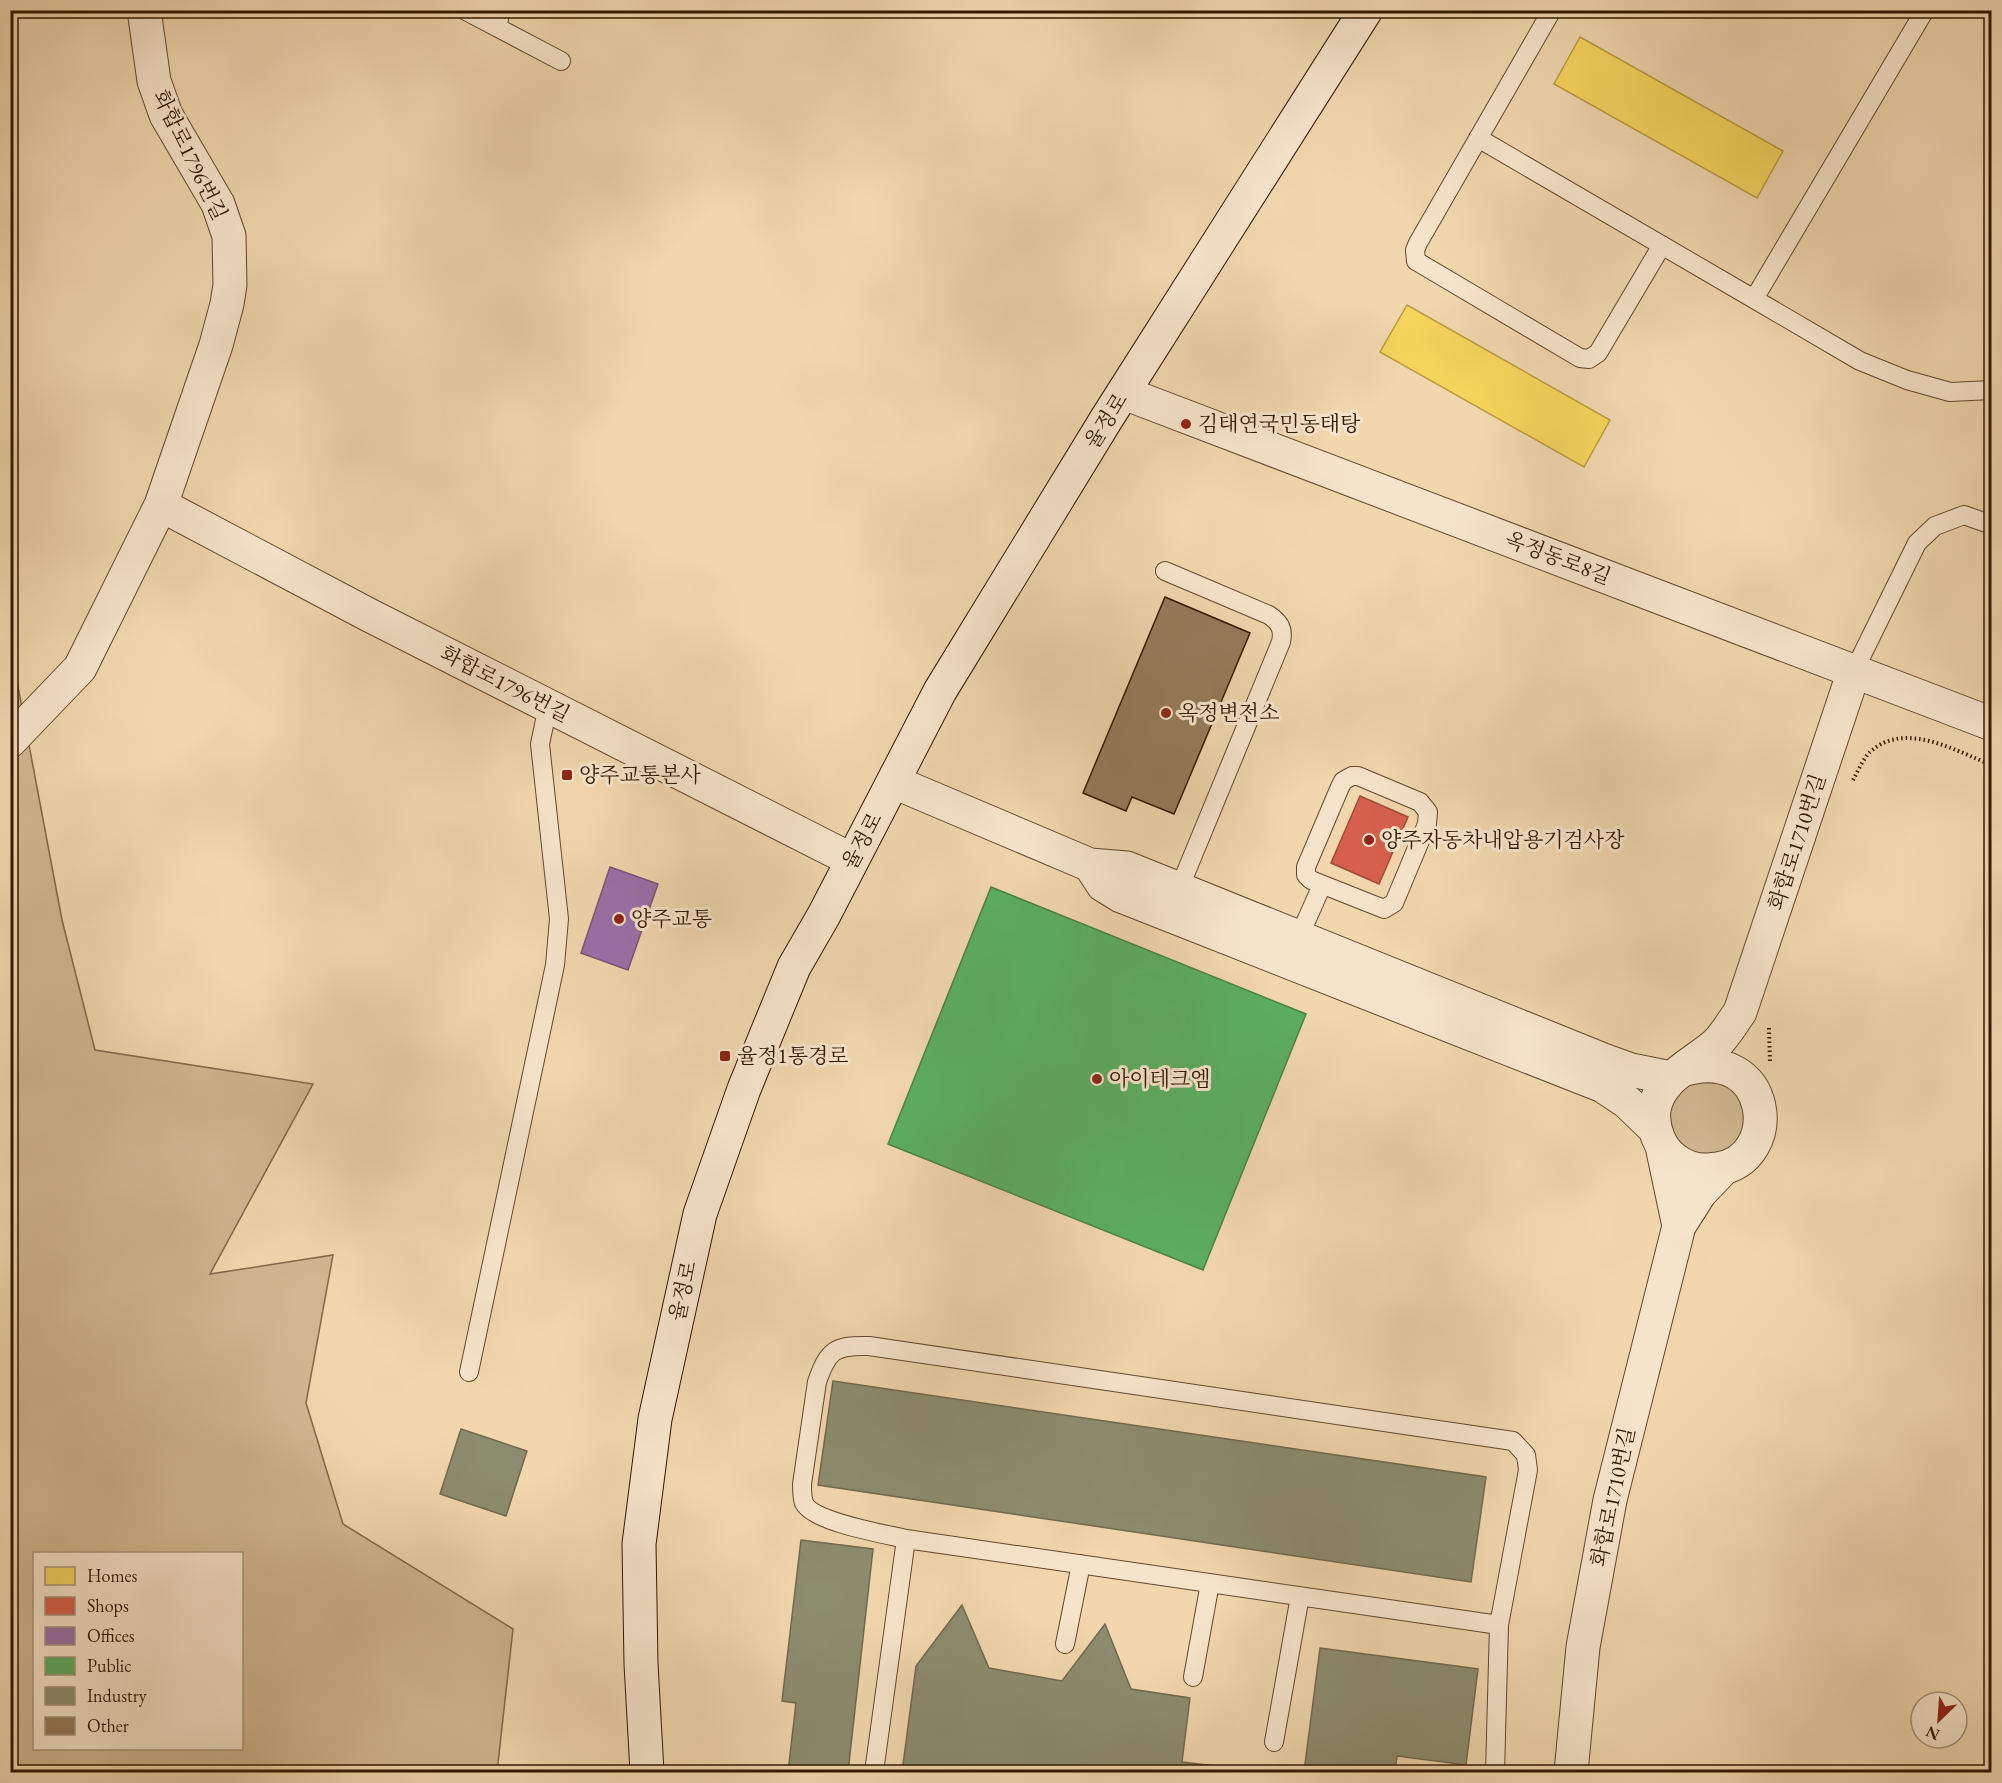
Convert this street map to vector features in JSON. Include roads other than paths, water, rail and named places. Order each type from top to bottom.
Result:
[{"type":"street","name":"화합로1796번길","points":[[10,741],[80,668],[161,506],[216,345],[227,304],[230,285],[229,236],[218,204],[166,115],[154,81],[146,10]]},
{"type":"street","name":"율정로","points":[[647,1773],[639,1544],[655,1419],[700,1214],[744,1089],[794,967],[824,915],[940,692],[1124,393],[1366,10]]},
{"type":"street","name":"옥정동로8길","points":[[1124,393],[1992,724]]},
{"type":"street","name":"화합로1796번길","points":[[161,506],[369,615],[852,860]]},
{"type":"street","name":"화합로1710번길","points":[[1740,1012],[1854,671]]},
{"type":"street","points":[[894,782],[1089,865],[1127,868],[1631,1070],[1677,1074],[1699,1065],[1717,1065],[1733,1071],[1747,1082],[1757,1097],[1761,1114],[1759,1132],[1752,1148],[1739,1161],[1723,1169],[1700,1193],[1679,1226]]},
{"type":"street","points":[[1089,865],[1103,885],[1121,896],[1603,1086],[1627,1102],[1658,1137],[1673,1159],[1688,1167],[1706,1171],[1723,1169]]},
{"type":"street","points":[[1679,1226],[1654,1112],[1659,1095],[1677,1074],[1717,1043],[1740,1012]]},
{"type":"street","points":[[1740,1012],[1747,1082]]},
{"type":"street","name":"화합로1710번길","points":[[1571,1773],[1583,1647],[1610,1500],[1679,1226]]},
{"type":"lane","points":[[464,10],[499,19],[561,61]]},
{"type":"lane","points":[[1552,10],[1415,250],[1416,261],[1580,358],[1589,359],[1598,353],[1662,244]]},
{"type":"lane","points":[[1754,299],[1924,10]]},
{"type":"lane","points":[[1478,138],[1860,361],[1907,380],[1950,392],[1992,390]]},
{"type":"lane","points":[[1854,671],[1917,543],[1935,526],[1964,515],[1992,525]]},
{"type":"lane","points":[[1165,571],[1269,615],[1277,621],[1283,633],[1179,889]]},
{"type":"lane","points":[[469,1372],[555,965],[559,919],[540,744],[548,706]]},
{"type":"lane","points":[[1358,776],[1425,806],[1427,824],[1391,906],[1379,909],[1322,885],[1311,880],[1305,870],[1340,787],[1347,778],[1358,776]]},
{"type":"lane","points":[[1299,937],[1322,885]]},
{"type":"lane","points":[[1495,1773],[1499,1625],[1528,1470],[1526,1455],[1513,1442],[868,1346],[848,1345],[835,1350],[827,1357],[817,1382],[802,1484],[805,1504],[811,1511],[828,1520],[906,1539],[1499,1625]]},
{"type":"lane","points":[[874,1773],[906,1539]]},
{"type":"lane","points":[[1065,1644],[1081,1564]]},
{"type":"lane","points":[[1193,1677],[1210,1583]]},
{"type":"lane","points":[[1274,1742],[1300,1596]]},
{"type":"place","name":"김태연국민동태탕","points":[[1186,424]]},
{"type":"place","name":"옥정변전소","points":[[1166,713]]},
{"type":"place","name":"양주교통본사","points":[[567,775]]},
{"type":"place","name":"양주자동차내압용기검사장","points":[[1369,840]]},
{"type":"place","name":"양주교통","points":[[619,919]]},
{"type":"place","name":"율정1통경로","points":[[725,1056]]},
{"type":"place","name":"아이테크엠","points":[[1097,1079]]}]
